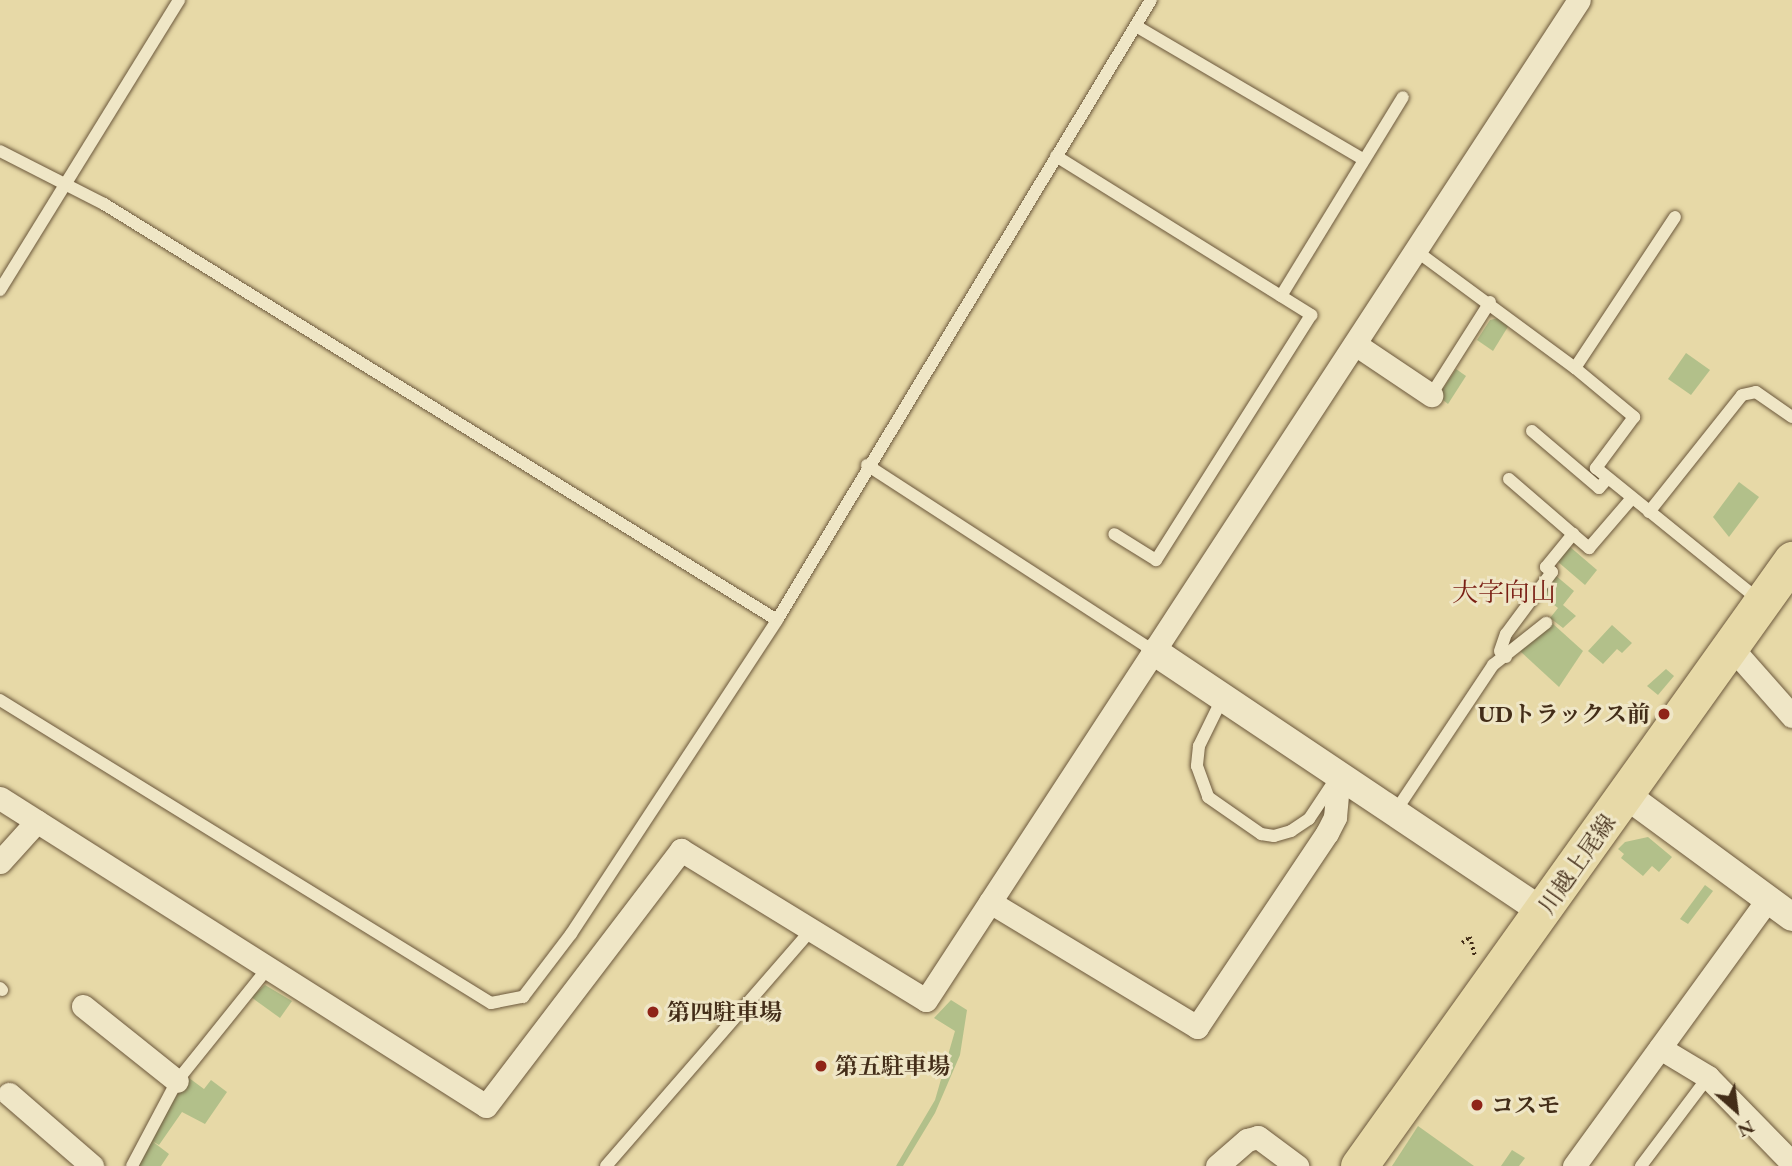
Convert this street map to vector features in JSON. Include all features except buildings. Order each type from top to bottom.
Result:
[{"type":"main road","name":"川越上尾線","points":[[1359,1166],[1792,560]]},
{"type":"street","points":[[0,798],[486,1106],[681,850],[926,1000],[1579,0]]},
{"type":"street","points":[[1355,344],[1431,395]]},
{"type":"street","points":[[1731,647],[1792,716]]},
{"type":"street","points":[[1154,652],[1543,912]]},
{"type":"street","points":[[990,902],[1196,1027],[1327,833],[1335,817],[1339,774]]},
{"type":"street","points":[[1626,795],[1792,917]]},
{"type":"street","points":[[0,862],[37,821]]},
{"type":"street","points":[[1574,1166],[1768,899]]},
{"type":"street","points":[[83,1006],[177,1081]]},
{"type":"street","points":[[1660,1048],[1708,1077],[1792,1163]]},
{"type":"street","points":[[9,1094],[92,1166]]},
{"type":"street","points":[[1217,1166],[1258,1137],[1297,1166]]},
{"type":"lane","points":[[0,290],[179,0]]},
{"type":"lane","points":[[0,700],[491,1003],[523,997],[571,934],[777,620],[867,466],[1151,0]]},
{"type":"lane","points":[[1136,26],[1364,160]]},
{"type":"lane","points":[[1281,296],[1403,97]]},
{"type":"lane","points":[[0,151],[63,186],[104,204],[777,620]]},
{"type":"lane","points":[[1056,156],[1311,315],[1156,560],[1114,534]]},
{"type":"lane","points":[[1575,368],[1675,217]]},
{"type":"lane","points":[[1415,250],[1490,302],[1633,417],[1596,468],[1762,603]]},
{"type":"lane","points":[[1431,395],[1490,302]]},
{"type":"lane","points":[[1649,512],[1742,395],[1756,392],[1792,417]]},
{"type":"lane","points":[[1532,431],[1600,488],[1608,478]]},
{"type":"lane","points":[[867,466],[1154,652]]},
{"type":"lane","points":[[1509,479],[1589,548],[1632,498]]},
{"type":"lane","points":[[1506,657],[1500,651],[1506,634],[1552,572],[1546,567],[1573,534]]},
{"type":"lane","points":[[1395,812],[1493,665],[1546,623]]},
{"type":"lane","points":[[1223,697],[1205,726],[1197,766],[1208,797],[1261,834],[1291,831],[1308,819],[1339,774]]},
{"type":"lane","points":[[606,1166],[812,929]]},
{"type":"lane","points":[[132,1166],[177,1081],[267,969]]},
{"type":"lane","points":[[1641,1166],[1708,1077]]},
{"type":"path","points":[[1462,943],[1470,937],[1477,961]]},
{"type":"green space","points":[[1498,318],[1509,325],[1493,351],[1477,340],[1490,320]]},
{"type":"green space","points":[[1686,353],[1710,370],[1691,395],[1668,379]]},
{"type":"green space","points":[[1456,369],[1466,376],[1448,404],[1438,396]]},
{"type":"green space","points":[[1739,482],[1759,497],[1729,537],[1713,517]]},
{"type":"green space","points":[[1569,546],[1597,570],[1585,585],[1557,561]]},
{"type":"green space","points":[[1555,575],[1574,591],[1563,605],[1576,616],[1563,628],[1550,618],[1558,608],[1540,594]]},
{"type":"green space","points":[[1552,623],[1583,651],[1559,687],[1520,651]]},
{"type":"green space","points":[[1612,625],[1632,643],[1622,653],[1617,649],[1603,664],[1588,651]]},
{"type":"green space","points":[[1666,669],[1674,676],[1658,695],[1647,686]]},
{"type":"green space","points":[[1648,837],[1672,857],[1659,872],[1652,866],[1643,876],[1621,858],[1624,854],[1618,849],[1625,842]]},
{"type":"green space","points":[[1705,885],[1713,891],[1688,924],[1680,919]]},
{"type":"green space","points":[[265,985],[292,1001],[280,1018],[251,997]]},
{"type":"green space","points":[[951,1000],[967,1010],[960,1055],[935,1113],[903,1166],[896,1166],[935,1100],[955,1031],[934,1018]]},
{"type":"green space","points":[[189,1078],[204,1089],[211,1080],[227,1092],[205,1124],[182,1112],[159,1145],[152,1141],[169,1154],[161,1166],[137,1166],[159,1119]]},
{"type":"green space","points":[[1418,1126],[1474,1166],[1392,1166]]},
{"type":"green space","points":[[1512,1150],[1525,1158],[1519,1166],[1501,1166]]},
{"type":"place","name":"UDトラックス前","points":[[1664,714]]},
{"type":"place","name":"第四駐車場","points":[[653,1012]]},
{"type":"place","name":"第五駐車場","points":[[821,1066]]},
{"type":"place","name":"コスモ","points":[[1477,1105]]},
{"type":"district","name":"大字向山","points":[[1504,593]]}]
